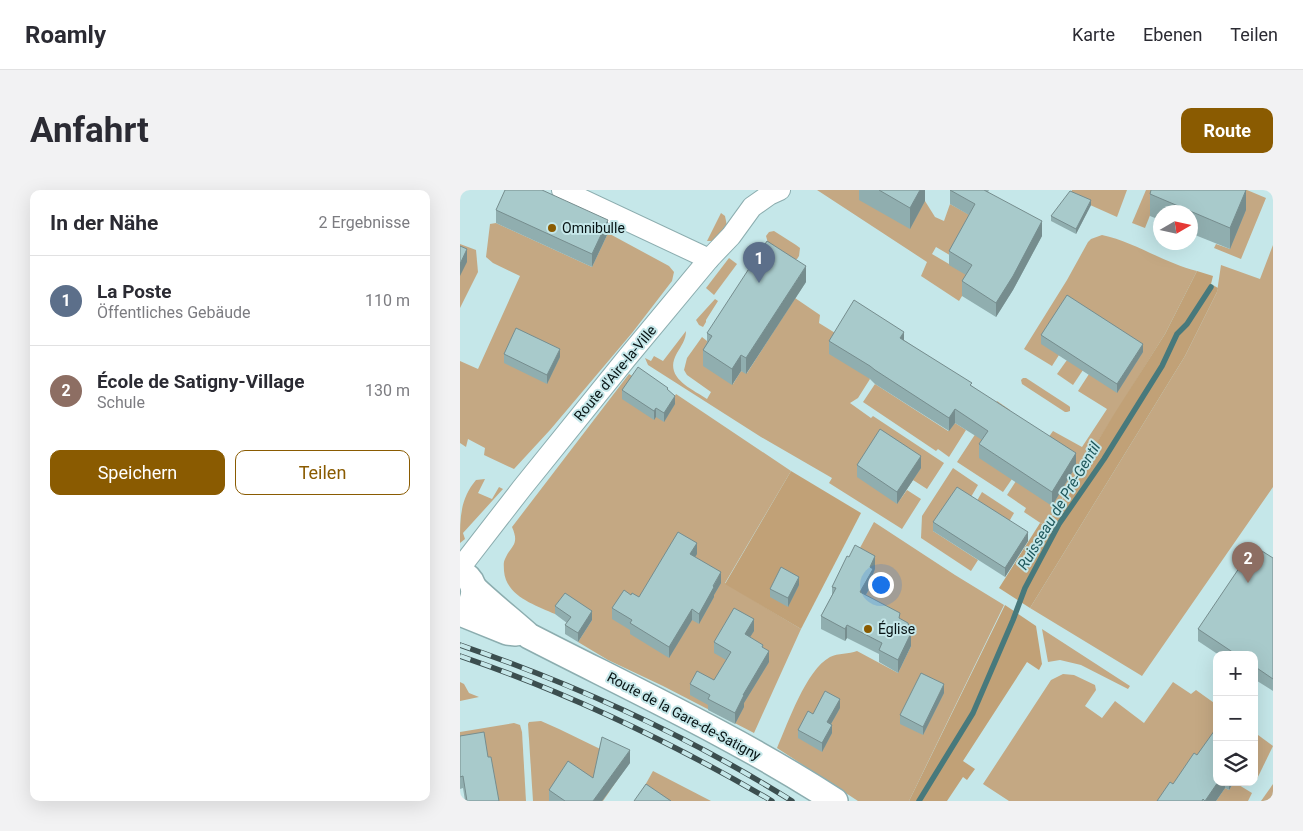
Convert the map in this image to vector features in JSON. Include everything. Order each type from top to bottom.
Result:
[{"type":"street","points":[[562,190],[709,259]]},
{"type":"street","name":"Route d'Aire-la-Ville","points":[[465,576],[528,480],[626,359],[709,259],[731,236],[752,207],[780,190]]},
{"type":"street","points":[[460,613],[472,602],[474,595],[465,576]]},
{"type":"street","name":"Route de la Gare-de-Satigny","points":[[465,576],[496,609],[512,620],[529,636]]},
{"type":"street","name":"Route de la Gare-de-Satigny","points":[[460,613],[507,632],[529,636],[696,720],[835,801]]},
{"type":"shaded area","points":[[817,190],[865,190],[925,201],[935,217],[944,221],[950,204],[975,218],[973,278],[959,301],[921,276],[927,262]],"holes":[[[936,247],[953,257],[949,264],[932,254]]]},
{"type":"shaded area","points":[[1072,190],[1127,190],[1117,217],[1070,196]]},
{"type":"shaded area","points":[[1146,190],[1160,190],[1145,228],[1132,223]]},
{"type":"shaded area","points":[[1197,190],[1247,190],[1266,198],[1241,259],[1214,248],[1216,244],[1230,249]]},
{"type":"shaded area","points":[[721,213],[725,216],[727,226],[716,241],[707,241]]},
{"type":"shaded area","points":[[496,223],[592,267],[608,233],[669,266],[674,272],[672,281],[632,333],[550,430],[514,469],[484,455],[485,448],[468,439],[466,447],[460,443],[460,361],[478,369],[520,276],[493,263],[486,257],[490,224]]},
{"type":"shaded area","points":[[774,231],[800,248],[797,259],[793,260],[768,243],[766,236],[769,232]]},
{"type":"shaded area","points":[[1102,235],[1114,238],[1197,271],[1165,334],[1045,526],[1024,512],[1026,508],[1007,495],[1016,481],[1052,505],[1076,466],[1043,445],[1053,431],[1082,447],[1107,409],[1078,391],[1089,374],[1059,355],[1052,366],[1024,349],[1091,239]]},
{"type":"shaded area","points":[[460,244],[476,250],[478,272],[460,308]]},
{"type":"shaded area","points":[[1273,245],[1273,487],[1142,676],[1030,608],[1185,356],[1217,292],[1221,265],[1260,279]]},
{"type":"shaded area","points":[[729,258],[737,264],[714,295],[706,288]]},
{"type":"shaded area","points":[[1197,271],[1213,276],[1211,284],[1218,288],[1217,292],[1185,356],[1030,608],[999,588],[1040,523],[1046,526],[1165,334]]},
{"type":"shaded area","points":[[795,298],[820,315],[819,323],[840,336],[870,379],[858,398],[850,403],[944,463],[927,489],[913,480],[897,504],[907,490],[921,499],[902,529],[829,483],[832,478],[761,437],[648,365],[645,358],[651,361],[654,356],[663,361],[686,331],[674,361],[673,369],[680,381],[707,399],[711,392],[687,375],[684,370],[687,358],[702,337],[707,341],[733,384],[741,371],[747,373]]},
{"type":"shaded area","points":[[715,299],[718,301],[703,327],[699,325],[696,320]]},
{"type":"shaded area","points":[[1067,360],[1083,370],[1073,385],[1057,374]]},
{"type":"shaded area","points":[[629,374],[672,401],[676,394],[791,471],[725,583],[801,629],[754,733],[608,660],[578,642],[592,620],[564,602],[555,614],[539,607],[523,599],[510,587],[506,580],[504,562],[515,541],[512,527]]},
{"type":"shaded area","points":[[1026,378],[1069,406],[1070,411],[1065,412],[1022,384],[1021,380]]},
{"type":"shaded area","points":[[875,384],[948,431],[955,423],[966,430],[949,457],[938,449],[936,451],[863,402]]},
{"type":"shaded area","points":[[997,401],[1010,410],[979,457],[1012,479],[1003,492],[957,462]]},
{"type":"shaded area","points":[[953,468],[978,485],[968,502],[957,496],[933,531],[978,560],[971,571],[921,538],[922,516]]},
{"type":"shaded area","points":[[791,471],[861,513],[801,629],[725,584]]},
{"type":"shaded area","points":[[485,479],[478,493],[492,499],[499,487],[503,489],[463,533],[465,539],[460,543],[462,509],[467,494],[476,480]]},
{"type":"shaded area","points":[[982,492],[1014,513],[1006,527],[974,506]]},
{"type":"shaded area","points":[[874,522],[1004,605],[909,801],[858,801],[777,748],[806,685],[813,673],[830,657],[857,651],[898,673],[911,646],[908,635],[860,605],[855,557]]},
{"type":"shaded area","points":[[1005,605],[1036,626],[1042,664],[1039,670],[1027,662],[963,761],[975,769],[967,780],[963,777],[947,801],[909,801]]},
{"type":"shaded area","points":[[1042,629],[1130,686],[1128,689],[1081,665],[1060,660],[1048,662]]},
{"type":"shaded area","points":[[1063,674],[1074,675],[1095,685],[1096,690],[1085,706],[1102,718],[1115,701],[1144,723],[1173,682],[1191,694],[1196,690],[1213,702],[1213,748],[1168,801],[1009,801],[983,784],[1051,680]]},
{"type":"shaded area","points":[[460,682],[464,684],[469,693],[479,697],[460,701]]},
{"type":"shaded area","points":[[541,721],[629,763],[603,801],[533,801],[528,724],[529,722]]},
{"type":"shaded area","points":[[514,723],[520,725],[522,732],[526,801],[497,801],[460,748],[460,732]]},
{"type":"shaded area","points":[[1258,735],[1273,746],[1258,777]]},
{"type":"shaded area","points":[[653,771],[711,801],[662,801],[643,789]]},
{"type":"shaded area","points":[[1273,784],[1273,801],[1261,801]]},
{"type":"shaded area","points":[[1232,786],[1241,786],[1252,793],[1248,801],[1216,801],[1225,788],[1229,790]]},
{"type":"building","name":"Omnibulle","points":[[505,190],[542,190],[608,220],[592,254],[496,210]]},
{"type":"building","points":[[879,190],[920,190],[910,208]]},
{"type":"building","points":[[950,190],[984,190],[1042,221],[1013,276],[996,303],[962,281],[972,265],[949,251],[975,204]]},
{"type":"building","points":[[1151,190],[1246,190],[1230,228],[1198,214],[1198,205],[1176,205],[1150,194]]},
{"type":"building","points":[[1070,191],[1091,200],[1076,229],[1051,216]]},
{"type":"building","points":[[767,241],[806,266],[746,358],[741,355],[732,369],[703,350],[712,336],[707,333]]},
{"type":"building","points":[[460,246],[467,249],[460,264]]},
{"type":"building","points":[[1067,295],[1143,344],[1117,384],[1041,335]]},
{"type":"building","points":[[854,300],[904,332],[900,338],[972,383],[970,385],[1076,453],[1052,492],[979,444],[988,431],[955,409],[949,418],[829,341]]},
{"type":"building","points":[[516,328],[560,349],[547,375],[504,354]]},
{"type":"building","points":[[638,367],[668,388],[675,396],[664,413],[656,408],[654,411],[622,390]]},
{"type":"building","points":[[880,429],[921,456],[897,492],[857,465]]},
{"type":"building","points":[[957,487],[1028,532],[1005,568],[933,522]]},
{"type":"building","points":[[678,532],[697,543],[690,554],[721,572],[699,614],[692,609],[669,647],[630,623],[632,620],[612,608],[624,590],[631,595],[632,593],[639,597]]},
{"type":"building","points":[[855,545],[875,556],[870,567],[873,569],[860,592],[900,613],[899,618],[908,623],[911,633],[898,660],[879,650],[882,643],[847,625],[845,629],[821,616],[836,588],[832,587],[847,556],[849,557]]},
{"type":"building","points":[[1254,546],[1273,558],[1273,679],[1258,669],[1258,651],[1231,651],[1198,629]]},
{"type":"building","points":[[781,567],[799,577],[788,598],[770,589]]},
{"type":"building","points":[[565,593],[592,611],[578,633],[565,625],[571,617],[555,606]]},
{"type":"building","points":[[734,608],[754,619],[745,634],[769,651],[743,695],[735,713],[708,699],[710,695],[690,684],[697,671],[714,680],[731,652],[714,642]]},
{"type":"building","points":[[921,673],[944,684],[923,727],[900,715]]},
{"type":"building","points":[[825,691],[840,699],[827,722],[832,725],[822,743],[798,730],[808,711],[813,714]]},
{"type":"building","points":[[484,732],[488,757],[491,757],[499,801],[467,801],[463,776],[460,777],[460,736]]},
{"type":"building","points":[[1213,733],[1213,786],[1215,786],[1205,801],[1203,799],[1202,801],[1157,801],[1170,782],[1173,784],[1194,753],[1197,755]]},
{"type":"building","points":[[602,737],[630,750],[593,801],[565,801],[549,790],[568,761],[593,778]]},
{"type":"building","points":[[646,784],[671,801],[634,801]]},
{"type":"waterway","name":"Ruisseau de Pré-Gentil","points":[[919,801],[973,713],[1025,588],[1059,524],[1104,459],[1162,366],[1177,334],[1187,324],[1211,287]]},
{"type":"railway","points":[[460,645],[546,677],[630,714],[713,755],[792,801]]},
{"type":"railway","points":[[460,656],[541,686],[659,739],[772,801]]},
{"type":"place","name":"Omnibulle","points":[[552,228]]},
{"type":"place","name":"La Poste","points":[[759,283]]},
{"type":"place","name":"École de Satigny-Village","points":[[1248,583]]},
{"type":"place","name":"Église","points":[[868,629]]}]
